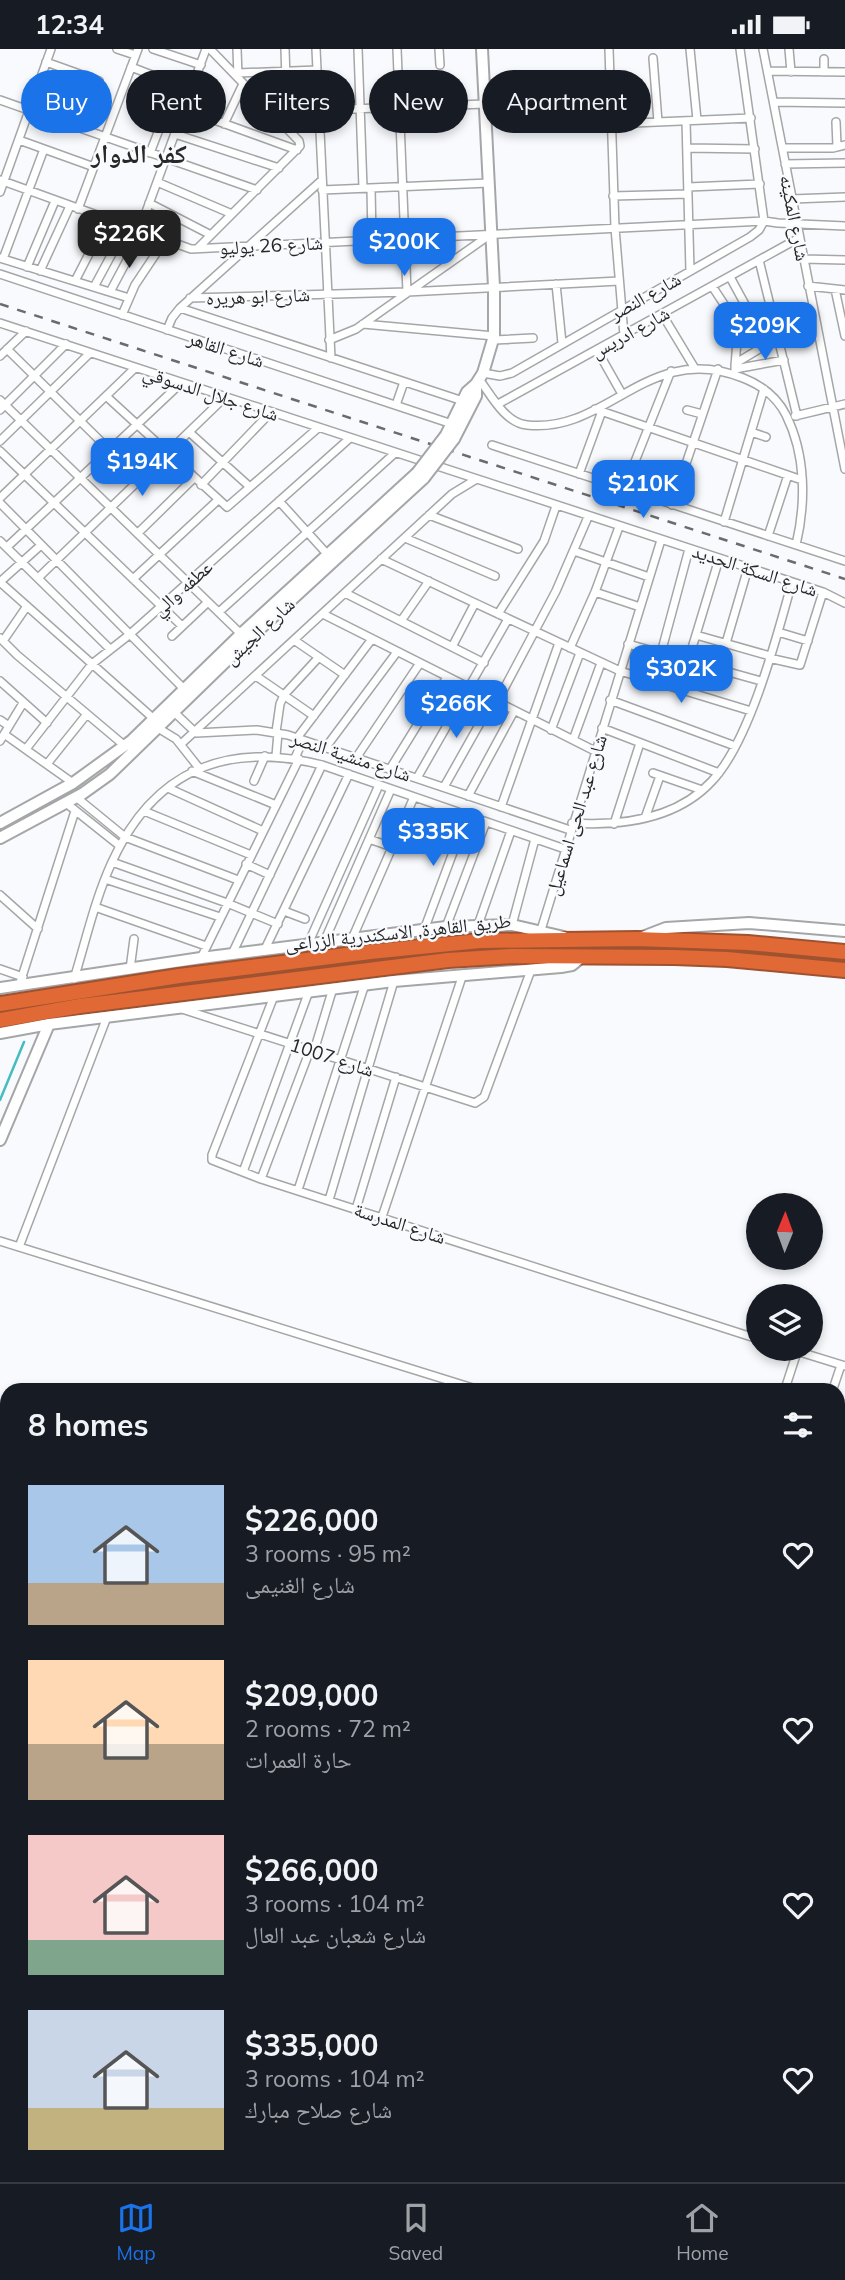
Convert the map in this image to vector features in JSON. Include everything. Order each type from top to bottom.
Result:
[{"type":"highway","name":"طريق القاهرة, الاسكندرية الزراعى","points":[[0,1004],[74,985],[179,976],[480,941],[637,939],[748,943],[845,952]]},
{"type":"highway","name":"طريق القاهرة, الاسكندرية الزراعى","points":[[0,1031],[79,1006],[397,965],[512,956],[727,959],[845,970]]},
{"type":"main road","name":"شارع الجيش","points":[[482,49],[483,70]]},
{"type":"main road","name":"شارع الجيش","points":[[0,838],[71,800],[110,774],[170,709],[251,637],[420,475],[451,433],[476,396],[479,379],[494,338],[486,133]]},
{"type":"main road","name":"شارع الجيش","points":[[451,433],[468,390],[479,379]]},
{"type":"main road","name":"شارع الجيش","points":[[170,709],[184,689],[241,634],[420,475]]},
{"type":"main road","name":"شارع الجيش","points":[[0,823],[73,783],[156,723]]},
{"type":"main road","points":[[637,939],[666,928],[750,923],[845,931]]},
{"type":"main road","points":[[0,989],[21,982],[74,985],[130,969],[446,927],[513,925],[570,939]]},
{"type":"main road","points":[[0,1031],[365,984],[566,967],[583,956]]},
{"type":"main road","points":[[0,1140],[49,1024]]},
{"type":"street","points":[[43,70],[51,49]]},
{"type":"street","points":[[78,209],[136,52],[117,49]]},
{"type":"street","points":[[153,49],[201,65]]},
{"type":"street","points":[[199,70],[208,49],[240,78]]},
{"type":"street","points":[[226,121],[240,78],[237,49]]},
{"type":"street","points":[[285,49],[286,70]]},
{"type":"street","points":[[316,49],[317,70]]},
{"type":"street","points":[[358,49],[360,109],[372,239]]},
{"type":"street","points":[[397,49],[398,70]]},
{"type":"street","points":[[439,49],[440,65]]},
{"type":"street","points":[[609,49],[609,70]]},
{"type":"street","points":[[690,49],[697,120]]},
{"type":"street","points":[[740,49],[764,221]]},
{"type":"street","name":"شارع المكينه","points":[[763,49],[808,286],[842,441],[845,469]]},
{"type":"street","points":[[789,49],[791,72]]},
{"type":"street","points":[[653,58],[657,122]]},
{"type":"street","points":[[824,59],[824,72]]},
{"type":"street","points":[[46,62],[68,70]]},
{"type":"street","points":[[131,67],[140,70]]},
{"type":"street","points":[[768,71],[845,72]]},
{"type":"street","points":[[0,100],[21,108]]},
{"type":"street","points":[[774,102],[845,103]]},
{"type":"street","points":[[355,109],[369,109]]},
{"type":"street","points":[[651,122],[751,118]]},
{"type":"street","points":[[686,121],[690,271]]},
{"type":"street","points":[[783,148],[841,145],[836,122]]},
{"type":"street","points":[[226,124],[297,150]]},
{"type":"street","points":[[0,192],[22,133]]},
{"type":"street","points":[[93,133],[257,190]]},
{"type":"street","points":[[150,153],[158,133]]},
{"type":"street","points":[[198,249],[297,150],[299,141],[291,133]]},
{"type":"street","points":[[320,133],[331,358]]},
{"type":"street","points":[[401,133],[407,292]]},
{"type":"street","points":[[610,133],[624,335]]},
{"type":"street","points":[[110,292],[140,231],[175,134],[279,168]]},
{"type":"street","points":[[19,140],[94,167]]},
{"type":"street","points":[[687,148],[755,149]]},
{"type":"street","points":[[44,149],[2,259],[129,298]]},
{"type":"street","points":[[785,164],[845,163]]},
{"type":"street","points":[[167,330],[180,308],[190,298],[322,180]]},
{"type":"street","name":"شارع 26 يوليو","points":[[2,181],[187,248],[198,249],[764,221],[845,226]]},
{"type":"street","points":[[157,183],[233,214]]},
{"type":"street","points":[[322,190],[489,183]]},
{"type":"street","points":[[613,196],[760,184]]},
{"type":"street","points":[[792,199],[845,197]]},
{"type":"street","points":[[27,267],[55,201]]},
{"type":"street","points":[[149,203],[211,235]]},
{"type":"street","points":[[40,271],[70,206]]},
{"type":"street","points":[[75,281],[107,219]]},
{"type":"street","name":"شارع النصر","points":[[479,379],[508,375],[750,237],[759,230],[764,221]]},
{"type":"street","points":[[329,340],[341,337],[362,324],[492,234]]},
{"type":"street","name":"شارع ادريس","points":[[498,404],[799,238]]},
{"type":"street","points":[[122,315],[129,298],[165,240]]},
{"type":"street","points":[[94,287],[115,248]]},
{"type":"street","points":[[803,259],[845,260]]},
{"type":"street","points":[[759,260],[797,416]]},
{"type":"street","name":"شارع القاهر","points":[[0,274],[396,405],[451,433]]},
{"type":"street","points":[[730,277],[748,310]]},
{"type":"street","name":"شارع ابو هريره","points":[[190,298],[407,292],[619,281]]},
{"type":"street","points":[[556,284],[562,343]]},
{"type":"street","points":[[712,286],[741,330]]},
{"type":"street","points":[[808,286],[845,290]]},
{"type":"street","points":[[835,289],[845,336]]},
{"type":"street","points":[[180,308],[463,401]]},
{"type":"street","points":[[735,369],[737,341],[741,330],[773,311]]},
{"type":"street","points":[[662,314],[694,367]]},
{"type":"street","name":"شارع جلال الدسوقي","points":[[0,323],[423,463]]},
{"type":"street","points":[[362,324],[494,338],[533,338]]},
{"type":"street","points":[[26,331],[2,353],[34,376],[140,480]]},
{"type":"street","points":[[735,369],[779,337]]},
{"type":"street","points":[[66,344],[2,405],[21,420],[241,634]]},
{"type":"street","points":[[597,350],[622,394]]},
{"type":"street","points":[[0,441],[90,353]]},
{"type":"street","points":[[479,379],[515,422],[525,425],[565,421],[598,410],[622,394],[671,371],[694,367],[735,369],[784,360]]},
{"type":"street","points":[[0,498],[135,368]]},
{"type":"street","points":[[673,505],[718,369]]},
{"type":"street","points":[[735,369],[774,397],[788,419],[797,449],[802,481],[803,510],[796,545]]},
{"type":"street","points":[[624,489],[671,371]]},
{"type":"street","points":[[396,405],[404,382]]},
{"type":"street","points":[[7,547],[181,383]]},
{"type":"street","points":[[724,522],[764,389]]},
{"type":"street","points":[[106,396],[201,485],[228,506],[318,428]]},
{"type":"street","points":[[38,578],[225,397]]},
{"type":"street","points":[[788,419],[845,404]]},
{"type":"street","points":[[598,410],[802,481]]},
{"type":"street","points":[[579,474],[598,410]]},
{"type":"street","points":[[687,410],[702,414]]},
{"type":"street","points":[[201,485],[271,412]]},
{"type":"street","points":[[190,432],[250,487]]},
{"type":"street","points":[[751,432],[766,437]]},
{"type":"street","name":"عطفه والي","points":[[26,750],[92,664],[129,635],[350,438]]},
{"type":"street","name":"شارع السكة الحديد","points":[[492,445],[845,561]]},
{"type":"street","points":[[0,451],[182,627]]},
{"type":"street","points":[[219,612],[395,453]]},
{"type":"street","name":"شارع السكة الحديد","points":[[423,463],[823,592],[845,603]]},
{"type":"street","points":[[768,536],[788,475]]},
{"type":"street","points":[[138,533],[194,478]]},
{"type":"street","points":[[181,744],[429,515],[475,479]]},
{"type":"street","points":[[133,579],[218,500]]},
{"type":"street","points":[[279,501],[328,555]]},
{"type":"street","points":[[0,503],[184,689]]},
{"type":"street","points":[[498,614],[544,541],[556,506]]},
{"type":"street","points":[[429,515],[518,549]]},
{"type":"street","points":[[444,787],[534,631],[575,551],[588,517]]},
{"type":"street","points":[[569,648],[607,563],[619,527]]},
{"type":"street","points":[[405,538],[495,576]]},
{"type":"street","name":"شارع عبد الحى اسماعيل","points":[[541,930],[661,540]]},
{"type":"street","points":[[0,541],[110,649]]},
{"type":"street","points":[[41,545],[0,582],[181,744],[195,770],[276,805]]},
{"type":"street","points":[[661,653],[689,549]]},
{"type":"street","points":[[575,551],[649,577]]},
{"type":"street","points":[[382,559],[620,671],[751,711]]},
{"type":"street","points":[[688,661],[719,559]]},
{"type":"street","points":[[726,643],[748,568]]},
{"type":"street","points":[[401,621],[429,581]]},
{"type":"street","name":"شارع منشية النصر","points":[[194,732],[277,732],[501,807],[571,827],[614,824],[645,818],[677,806],[702,790],[719,773],[751,711],[792,582]]},
{"type":"street","points":[[595,592],[640,607]]},
{"type":"street","points":[[696,635],[800,665],[823,592]]},
{"type":"street","points":[[345,593],[484,663]]},
{"type":"street","points":[[172,636],[208,602]]},
{"type":"street","points":[[452,647],[475,603]]},
{"type":"street","points":[[27,607],[2,639],[125,746]]},
{"type":"street","points":[[323,614],[595,751]]},
{"type":"street","points":[[418,778],[508,619]]},
{"type":"street","points":[[778,632],[808,641]]},
{"type":"street","points":[[201,958],[297,759],[300,739],[372,639]]},
{"type":"street","points":[[294,640],[345,675]]},
{"type":"street","points":[[501,807],[559,643]]},
{"type":"street","points":[[628,643],[761,681]]},
{"type":"street","points":[[326,747],[397,652]]},
{"type":"street","points":[[551,730],[580,653]]},
{"type":"street","points":[[276,756],[280,704],[284,695],[319,657]]},
{"type":"street","points":[[356,758],[421,663]]},
{"type":"street","points":[[573,740],[601,663]]},
{"type":"street","points":[[256,675],[314,716]]},
{"type":"street","points":[[390,769],[447,677]]},
{"type":"street","points":[[0,681],[47,723]]},
{"type":"street","points":[[610,700],[735,746]]},
{"type":"street","points":[[23,703],[2,738],[26,750],[73,783]]},
{"type":"street","points":[[170,709],[194,732]]},
{"type":"street","points":[[468,796],[514,711]]},
{"type":"street","points":[[47,764],[87,714]]},
{"type":"street","points":[[0,720],[9,726]]},
{"type":"street","points":[[602,728],[719,773]]},
{"type":"street","points":[[614,824],[640,743]]},
{"type":"street","points":[[254,781],[265,756]]},
{"type":"street","name":"شارع منشية النصر","points":[[74,985],[95,907],[125,837],[144,811],[168,788],[195,770],[234,758],[276,756],[322,765],[565,849]]},
{"type":"street","points":[[232,954],[322,765]]},
{"type":"street","points":[[265,949],[349,774]]},
{"type":"street","points":[[645,818],[657,775],[702,790]]},
{"type":"street","points":[[307,944],[379,785]]},
{"type":"street","points":[[168,788],[263,831]]},
{"type":"street","points":[[324,942],[391,789]]},
{"type":"street","points":[[352,939],[414,797]]},
{"type":"street","points":[[71,800],[75,811],[120,846]]},
{"type":"street","points":[[71,800],[125,837],[238,880]]},
{"type":"street","points":[[0,969],[21,982],[75,811]]},
{"type":"street","points":[[144,811],[251,855]]},
{"type":"street","points":[[425,929],[467,815]]},
{"type":"street","points":[[446,927],[486,822]]},
{"type":"street","points":[[478,925],[511,831]]},
{"type":"street","points":[[369,839],[392,847]]},
{"type":"street","points":[[513,925],[535,839]]},
{"type":"street","points":[[112,863],[227,903],[278,924]]},
{"type":"street","points":[[246,864],[270,874]]},
{"type":"street","points":[[105,879],[220,917]]},
{"type":"street","points":[[0,895],[38,929]]},
{"type":"street","points":[[95,907],[206,946]]},
{"type":"street","points":[[284,911],[305,919]]},
{"type":"street","points":[[130,969],[134,939]]},
{"type":"street","name":"شارع 1007","points":[[178,1008],[475,1103],[484,1097],[531,970]]},
{"type":"street","points":[[382,1217],[463,974]]},
{"type":"street","points":[[330,1200],[394,981]]},
{"type":"street","points":[[298,1190],[365,984]]},
{"type":"street","points":[[261,1179],[312,1051],[333,988]]},
{"type":"street","points":[[243,1172],[309,991]]},
{"type":"street","name":"شارع المدرسة","points":[[274,996],[212,1160],[261,1179],[746,1335]]},
{"type":"street","points":[[19,1247],[107,1017]]},
{"type":"street","points":[[356,1209],[396,1077]]},
{"type":"street","points":[[0,1241],[457,1383]]},
{"type":"street","points":[[823,1359],[843,1365],[836,1383]]},
{"type":"street","points":[[786,1383],[791,1361]]},
{"type":"waterway","points":[[0,1100],[24,1042]]},
{"type":"railway","points":[[0,304],[845,579]]},
{"type":"district","name":"كفر الدوار","points":[[139,154]]}]
